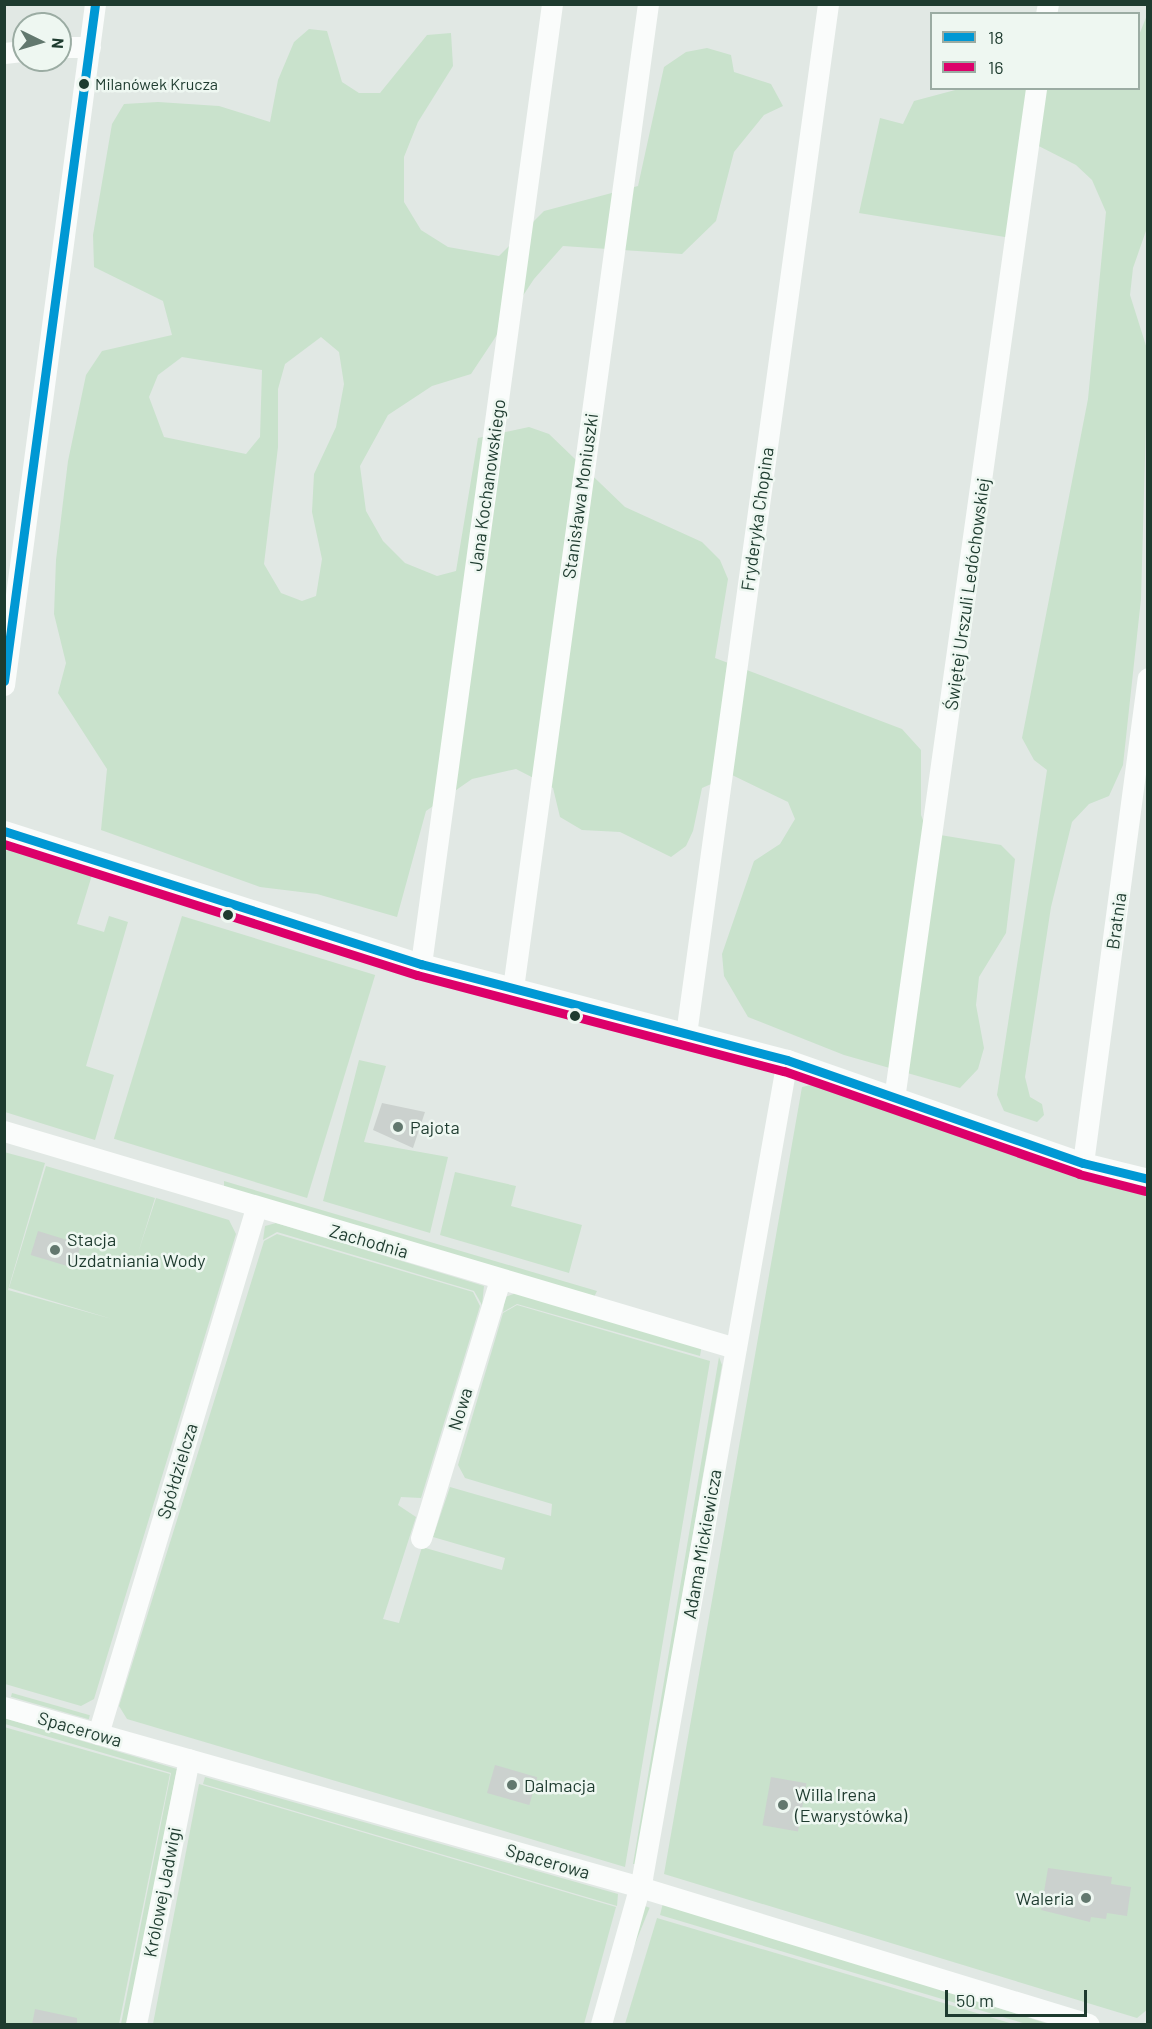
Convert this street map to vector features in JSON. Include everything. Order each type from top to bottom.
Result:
[{"type":"street","points":[[4,685],[95,4]]},
{"type":"street","name":"Jana Kochanowskiego","points":[[421,964],[552,4]]},
{"type":"street","name":"Stanisława Moniuszki","points":[[513,988],[648,4]]},
{"type":"street","name":"Fryderyka Chopina","points":[[686,1034],[828,4]]},
{"type":"street","points":[[72,47],[90,47]]},
{"type":"street","name":"Świętej Urszuli Ledóchowskiej","points":[[894,1099],[1036,90]]},
{"type":"street","name":"Bratnia","points":[[1083,1163],[1148,678]]},
{"type":"street","points":[[4,831],[421,964],[787,1060],[1083,1163],[1148,1179]]},
{"type":"street","name":"Adama Mickiewicza","points":[[601,2025],[640,1887],[787,1060]]},
{"type":"street","name":"Zachodnia","points":[[4,1131],[256,1208],[735,1348]]},
{"type":"street","name":"Spółdzielcza","points":[[98,1734],[256,1208]]},
{"type":"street","name":"Nowa","points":[[421,1538],[500,1280]]},
{"type":"street","name":"Spacerowa","points":[[4,1707],[640,1887],[1089,2025]]},
{"type":"street","name":"Królowej Jadwigi","points":[[136,2025],[189,1760]]},
{"type":"green space","points":[[1147,15],[1147,228],[1133,268],[1130,295],[1148,352],[1141,599],[1123,765],[1109,796],[1089,804],[1072,822],[1051,907],[1025,1077],[1030,1097],[1042,1104],[1044,1115],[1037,1122],[1004,1111],[997,1095],[1047,770],[1034,760],[1022,738],[1088,399],[1106,212],[1092,180],[1076,165],[1023,138],[1011,238],[859,213],[880,118],[903,124],[914,101],[955,90],[1140,90],[1140,32]]},
{"type":"green space","points":[[309,29],[327,31],[342,82],[359,93],[380,93],[427,35],[451,33],[453,66],[418,122],[404,157],[404,202],[421,230],[448,247],[499,256],[544,211],[638,186],[664,67],[686,52],[707,48],[731,55],[734,72],[771,84],[783,106],[764,115],[734,152],[716,221],[682,254],[563,246],[534,279],[471,374],[432,386],[388,415],[360,466],[366,511],[383,541],[405,563],[437,576],[456,571],[478,438],[529,427],[549,434],[625,507],[702,542],[720,560],[728,579],[715,658],[902,729],[921,750],[921,815],[928,833],[1001,845],[1015,859],[1006,933],[979,977],[976,1005],[984,1048],[978,1069],[960,1088],[844,1055],[748,1017],[724,976],[722,954],[754,861],[780,844],[795,819],[788,802],[732,775],[702,788],[693,831],[686,846],[671,857],[620,832],[582,830],[560,817],[553,788],[516,769],[472,779],[426,811],[397,917],[317,894],[260,887],[101,830],[107,769],[58,693],[66,663],[54,614],[56,560],[68,461],[86,375],[102,351],[172,335],[163,301],[94,267],[93,235],[112,124],[124,104],[158,102],[219,106],[270,122],[278,80],[294,42]],"holes":[[[321,337],[339,352],[344,384],[336,427],[314,474],[312,512],[322,559],[316,596],[302,601],[281,593],[264,564],[278,447],[278,389],[285,364]],[[182,357],[262,370],[260,437],[246,454],[164,437],[149,397],[158,375]]]},
{"type":"green space","points":[[15,847],[92,875],[77,924],[104,932],[109,916],[128,922],[86,1066],[114,1075],[95,1140],[5,1112],[4,852]]},
{"type":"green space","points":[[182,916],[375,975],[307,1198],[114,1139]]},
{"type":"green space","points":[[359,1060],[386,1066],[364,1142],[448,1157],[430,1233],[323,1201]]},
{"type":"green space","points":[[820,1083],[1067,1174],[986,1139],[1095,1180],[1147,1190],[1147,1195],[1075,1177],[1147,1196],[1148,2009],[1137,2018],[664,1874],[802,1087]]},
{"type":"green space","points":[[4,1152],[45,1163],[8,1290],[112,1319],[9,1288],[46,1166],[155,1198],[138,1253],[156,1198],[229,1220],[236,1234],[94,1699],[81,1706],[5,1684]]},
{"type":"green space","points":[[455,1172],[516,1186],[511,1206],[582,1225],[569,1273],[440,1235]]},
{"type":"green space","points":[[224,1181],[597,1291],[594,1297],[224,1189]]},
{"type":"green space","points":[[276,1223],[484,1286],[482,1305],[474,1291],[277,1232],[263,1240],[265,1226]]},
{"type":"green space","points":[[277,1234],[473,1292],[480,1306],[421,1498],[401,1497],[398,1505],[416,1517],[383,1619],[399,1623],[422,1547],[502,1570],[505,1558],[433,1537],[450,1487],[551,1516],[552,1504],[465,1478],[458,1465],[503,1313],[517,1305],[710,1361],[625,1867],[127,1719],[119,1706],[264,1241]]},
{"type":"green space","points":[[516,1293],[702,1344],[700,1356],[517,1304],[503,1312],[505,1297]]},
{"type":"green space","points":[[719,1357],[722,1365],[636,1864],[633,1864]]},
{"type":"green space","points":[[12,1693],[90,1715],[89,1719],[11,1697]]},
{"type":"green space","points":[[4,1718],[177,1769],[127,2024],[121,2024],[171,1773],[5,1724]]},
{"type":"green space","points":[[4,1727],[170,1774],[119,2024],[5,2024]]},
{"type":"green space","points":[[205,1777],[618,1894],[617,1906],[203,1784]]},
{"type":"green space","points":[[199,1784],[616,1907],[584,2024],[153,2024]]},
{"type":"green space","points":[[663,1903],[1048,2024],[1026,2024],[660,1915]]},
{"type":"green space","points":[[645,1906],[650,1908],[604,2022],[599,2020]]},
{"type":"green space","points":[[657,1918],[897,1989],[1013,2024],[625,2024]]},
{"type":"building","name":"Pajota","points":[[382,1103],[425,1112],[413,1148],[373,1130]]},
{"type":"building","name":"Stacja Uzdatniania Wody","points":[[38,1231],[81,1244],[74,1268],[31,1255]]},
{"type":"building","name":"Dalmacja","points":[[495,1765],[537,1777],[529,1805],[487,1793]]},
{"type":"building","name":"Willa Irena (Ewarystówka)","points":[[771,1777],[806,1783],[798,1832],[762,1825]]},
{"type":"building","name":"Waleria","points":[[1048,1868],[1112,1877],[1111,1884],[1131,1887],[1127,1916],[1107,1913],[1106,1919],[1091,1917],[1090,1922],[1041,1910]]},
{"type":"building","points":[[35,2009],[77,2018],[77,2025],[32,2025]]},
{"type":"transit line","name":"18","points":[[4,681],[95,4]]},
{"type":"transit line","name":"18","points":[[4,831],[421,964],[787,1060],[1083,1163],[1148,1179]]},
{"type":"transit line","name":"16","points":[[4,844],[417,975],[784,1071],[1079,1174],[1145,1191]]},
{"type":"place","name":"Milanówek Krucza","points":[[84,84]]},
{"type":"place","name":"Pajota","points":[[398,1127]]},
{"type":"place","name":"Stacja Uzdatniania Wody","points":[[55,1250]]},
{"type":"place","name":"Dalmacja","points":[[512,1785]]},
{"type":"place","name":"Willa Irena (Ewarystówka)","points":[[783,1805]]},
{"type":"place","name":"Waleria","points":[[1086,1898]]}]
